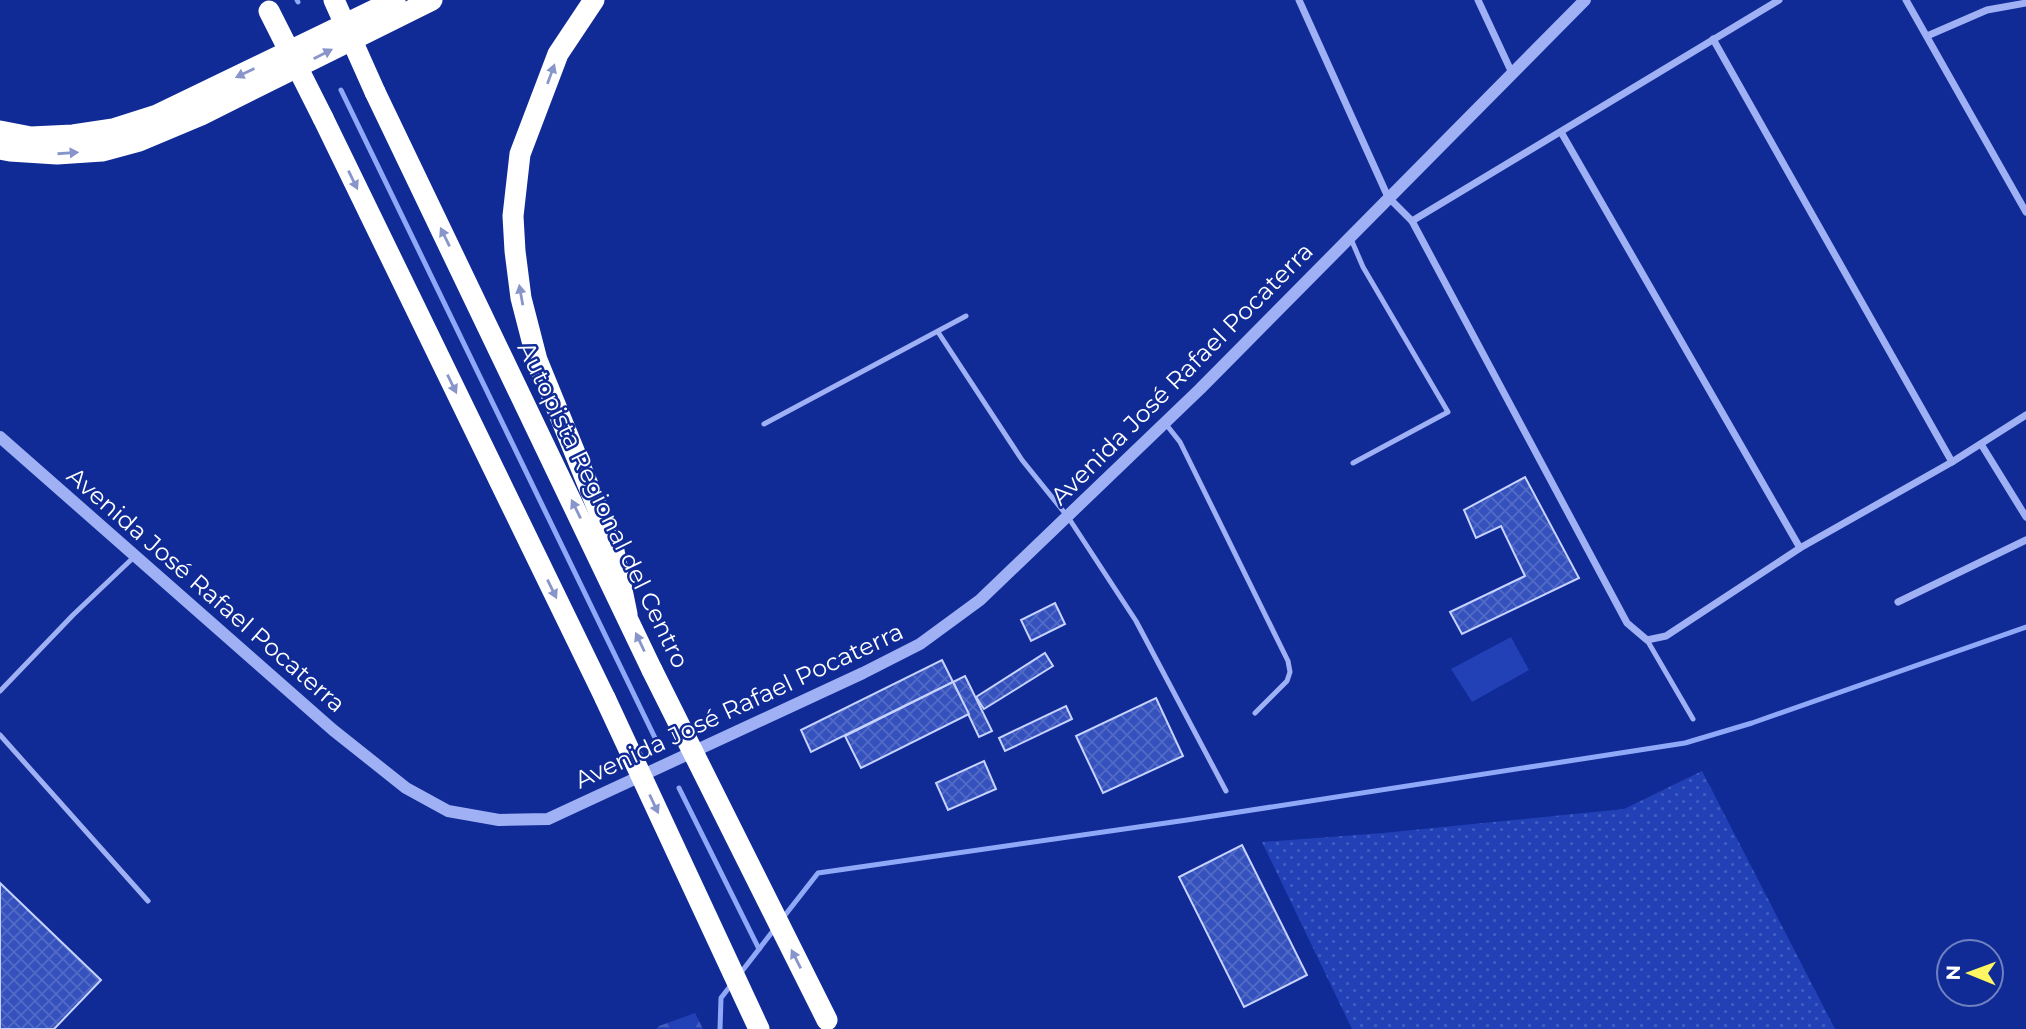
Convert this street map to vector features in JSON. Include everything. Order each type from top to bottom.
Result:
[{"type":"highway","name":"Autopista Regional del Centro","points":[[334,0],[375,92],[652,670],[829,1024]]},
{"type":"highway","points":[[0,131],[31,137],[73,135],[113,129],[156,115],[395,0]]},
{"type":"highway","points":[[0,149],[57,154],[102,151],[139,141],[201,115],[432,0]]},
{"type":"highway","points":[[594,0],[558,54],[520,154],[513,216],[521,298],[537,360],[613,546],[627,614]]},
{"type":"highway","points":[[266,4],[605,698],[759,1029]]},
{"type":"street","points":[[1299,0],[1388,197],[1412,221],[1627,623],[1647,640],[1666,636],[1800,548],[1952,462],[2026,415]]},
{"type":"street","points":[[1478,0],[1512,73]]},
{"type":"street","name":"Avenida José Rafael Pocaterra","points":[[0,437],[333,730],[406,788],[449,811],[499,820],[548,818],[863,673],[920,644],[980,600],[1165,423],[1585,0]]},
{"type":"street","points":[[1412,221],[1779,0]]},
{"type":"street","points":[[1906,0],[2023,200],[2026,212]]},
{"type":"street","points":[[1927,36],[1987,10],[2026,3]]},
{"type":"street","points":[[1713,39],[1952,462]]},
{"type":"street","points":[[1561,132],[1800,548]]},
{"type":"street","points":[[1981,444],[2026,517]]},
{"type":"street","points":[[1898,602],[2026,540]]},
{"type":"lane","points":[[1350,236],[1363,267],[1448,412],[1353,463]]},
{"type":"lane","points":[[764,424],[966,316]]},
{"type":"lane","points":[[938,332],[1022,460],[1068,517],[1136,621],[1226,791]]},
{"type":"lane","points":[[1165,423],[1180,442],[1289,662],[1287,681],[1255,713]]},
{"type":"lane","points":[[0,691],[73,615],[135,556]]},
{"type":"lane","points":[[1647,640],[1693,719]]},
{"type":"lane","points":[[0,735],[148,901]]},
{"type":"green space","points":[[1511,637],[1529,670],[1472,702],[1451,669]]},
{"type":"green space","points":[[1702,771],[1835,1029],[1352,1029],[1262,842],[1624,809]]},
{"type":"green space","points":[[695,1013],[703,1029],[656,1029],[659,1026]]},
{"type":"building","points":[[1525,477],[1579,578],[1462,634],[1450,612],[1525,576],[1501,526],[1476,538],[1464,510]]},
{"type":"building","points":[[1055,603],[1065,624],[1031,641],[1021,620]]},
{"type":"building","points":[[1045,653],[1053,666],[984,709],[976,697]]},
{"type":"building","points":[[942,660],[953,682],[811,752],[801,730]]},
{"type":"building","points":[[965,676],[992,731],[979,737],[953,682]]},
{"type":"building","points":[[953,682],[969,714],[861,768],[845,736]]},
{"type":"building","points":[[1156,698],[1183,756],[1103,793],[1076,736]]},
{"type":"building","points":[[1066,706],[1072,719],[1005,751],[999,738]]},
{"type":"building","points":[[984,761],[996,789],[948,810],[936,783]]},
{"type":"building","points":[[1242,845],[1307,975],[1244,1007],[1179,877]]},
{"type":"building","points":[[0,883],[101,980],[54,1029],[0,1029]]},
{"type":"waterway","points":[[341,90],[657,742]]},
{"type":"waterway","points":[[782,919],[818,873],[1187,820],[1685,743],[1752,723],[2026,627]]},
{"type":"waterway","points":[[679,788],[759,949]]},
{"type":"waterway","points":[[739,975],[776,927]]},
{"type":"waterway","points":[[720,1029],[721,998],[731,985]]}]
